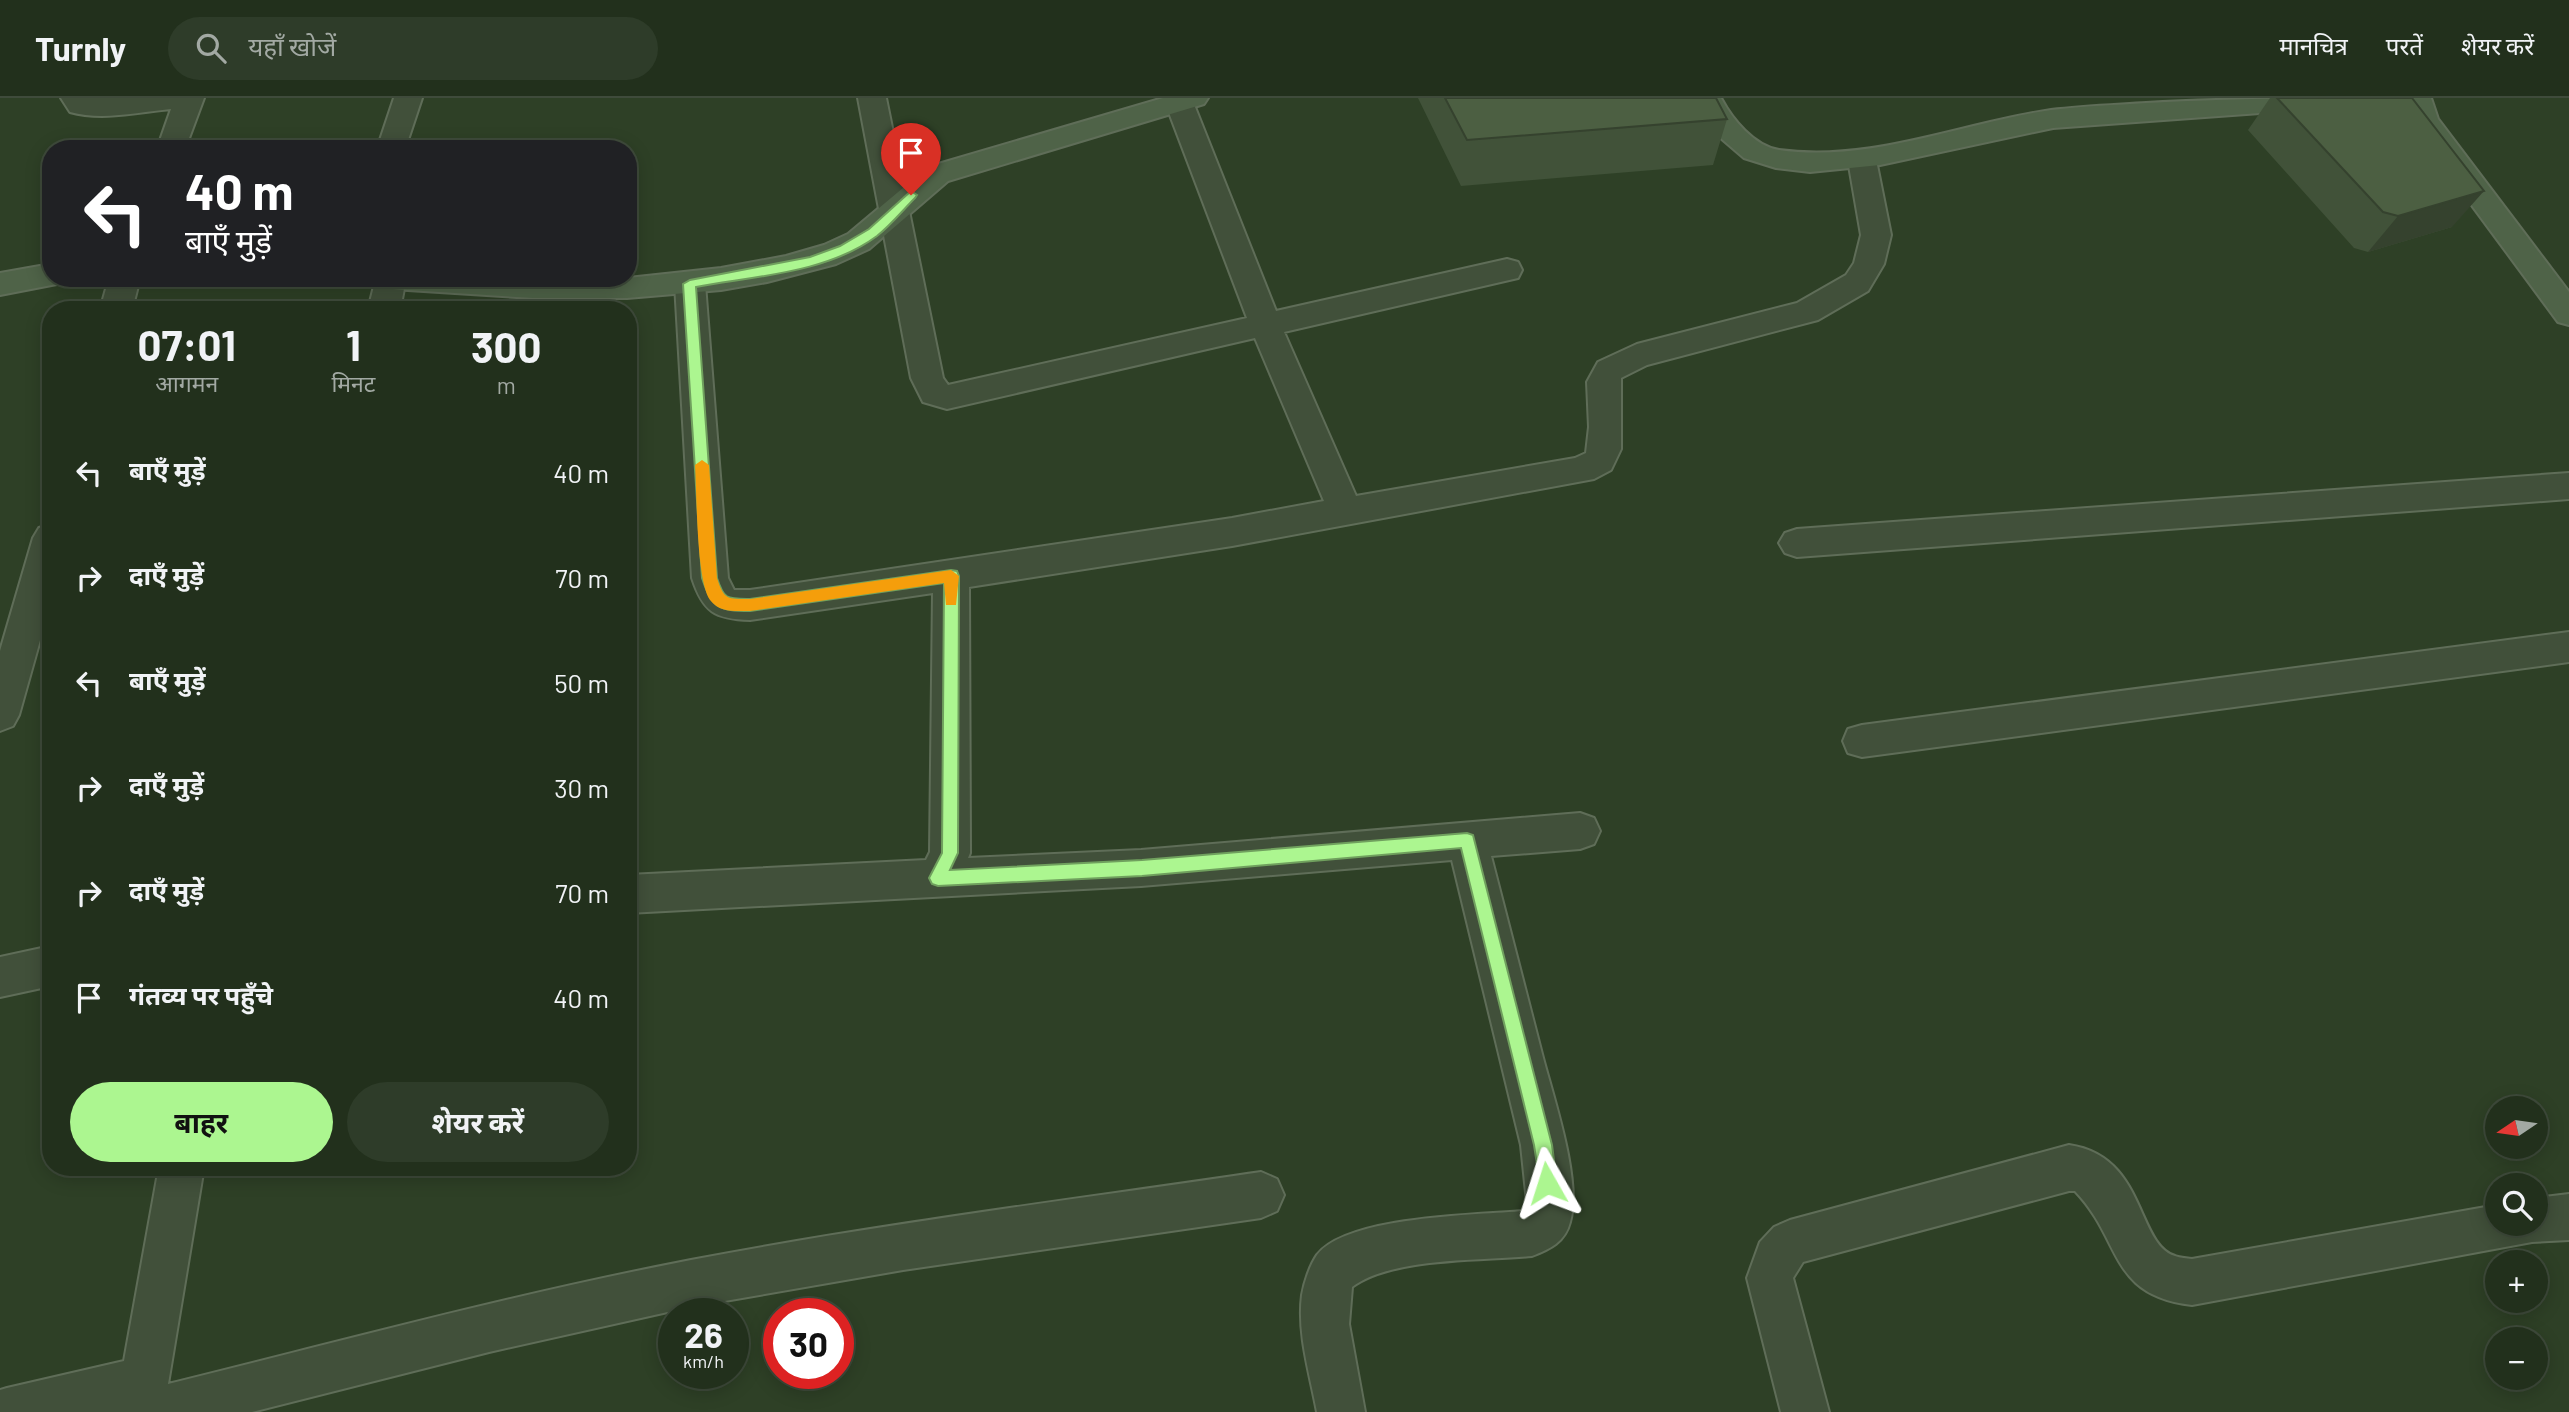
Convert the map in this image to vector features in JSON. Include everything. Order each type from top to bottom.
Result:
[{"type":"street","points":[[75,98],[80,106],[97,107],[189,98],[173,140]]},
{"type":"street","points":[[394,140],[408,98]]},
{"type":"street","points":[[872,98],[927,378],[935,393],[947,397],[1507,270]]},
{"type":"street","points":[[1707,98],[1731,132],[1754,151],[1774,159],[1817,163],[1863,160],[2005,127],[2054,119],[2345,98]]},
{"type":"street","points":[[2417,98],[2424,121],[2569,314]]},
{"type":"street","points":[[637,287],[690,284],[812,261],[844,249],[873,232],[923,183],[938,174],[1186,100],[1266,326],[1345,511]]},
{"type":"street","points":[[690,284],[710,578],[716,597],[727,605],[750,605],[1218,534],[1582,470],[1599,461],[1604,449],[1606,427],[1603,382],[1609,370],[1637,356],[1807,312],[1857,283],[1869,264],[1876,235],[1863,160]]},
{"type":"street","points":[[0,284],[42,277]]},
{"type":"street","points":[[530,287],[637,287]]},
{"type":"street","points":[[1797,542],[2569,486]]},
{"type":"street","points":[[0,715],[42,569]]},
{"type":"street","points":[[938,878],[950,853],[951,576]]},
{"type":"street","points":[[1862,741],[2569,647]]},
{"type":"street","points":[[637,894],[1142,868],[1580,831]]},
{"type":"street","points":[[1341,1412],[1326,1324],[1326,1294],[1334,1271],[1357,1255],[1392,1246],[1532,1233],[1547,1222],[1549,1202],[1543,1145],[1467,841]]},
{"type":"street","points":[[0,977],[42,968]]},
{"type":"street","points":[[1805,1412],[1770,1278],[1776,1258],[1790,1243],[2069,1168],[2086,1171],[2102,1186],[2135,1249],[2152,1270],[2172,1282],[2192,1282],[2485,1230]]},
{"type":"street","points":[[146,1402],[181,1176]]},
{"type":"street","points":[[7,1412],[146,1402],[687,1284],[860,1254],[1261,1195]]},
{"type":"street","points":[[2548,1220],[2569,1217]]},
{"type":"building","points":[[1445,98],[1716,98],[1727,119],[1467,140]]},
{"type":"building","points":[[2277,98],[2412,98],[2484,191],[2398,216],[2383,212]]},
{"type":"slow traffic","points":[[702,465],[710,578],[716,597],[727,605],[750,605],[951,576],[951,600]]},
{"type":"route","points":[[911,195],[873,232],[844,249],[812,261],[690,284],[710,578],[716,597],[727,605],[750,605],[951,576],[950,853],[938,878],[1142,868],[1467,841],[1543,1145],[1547,1183]]}]
